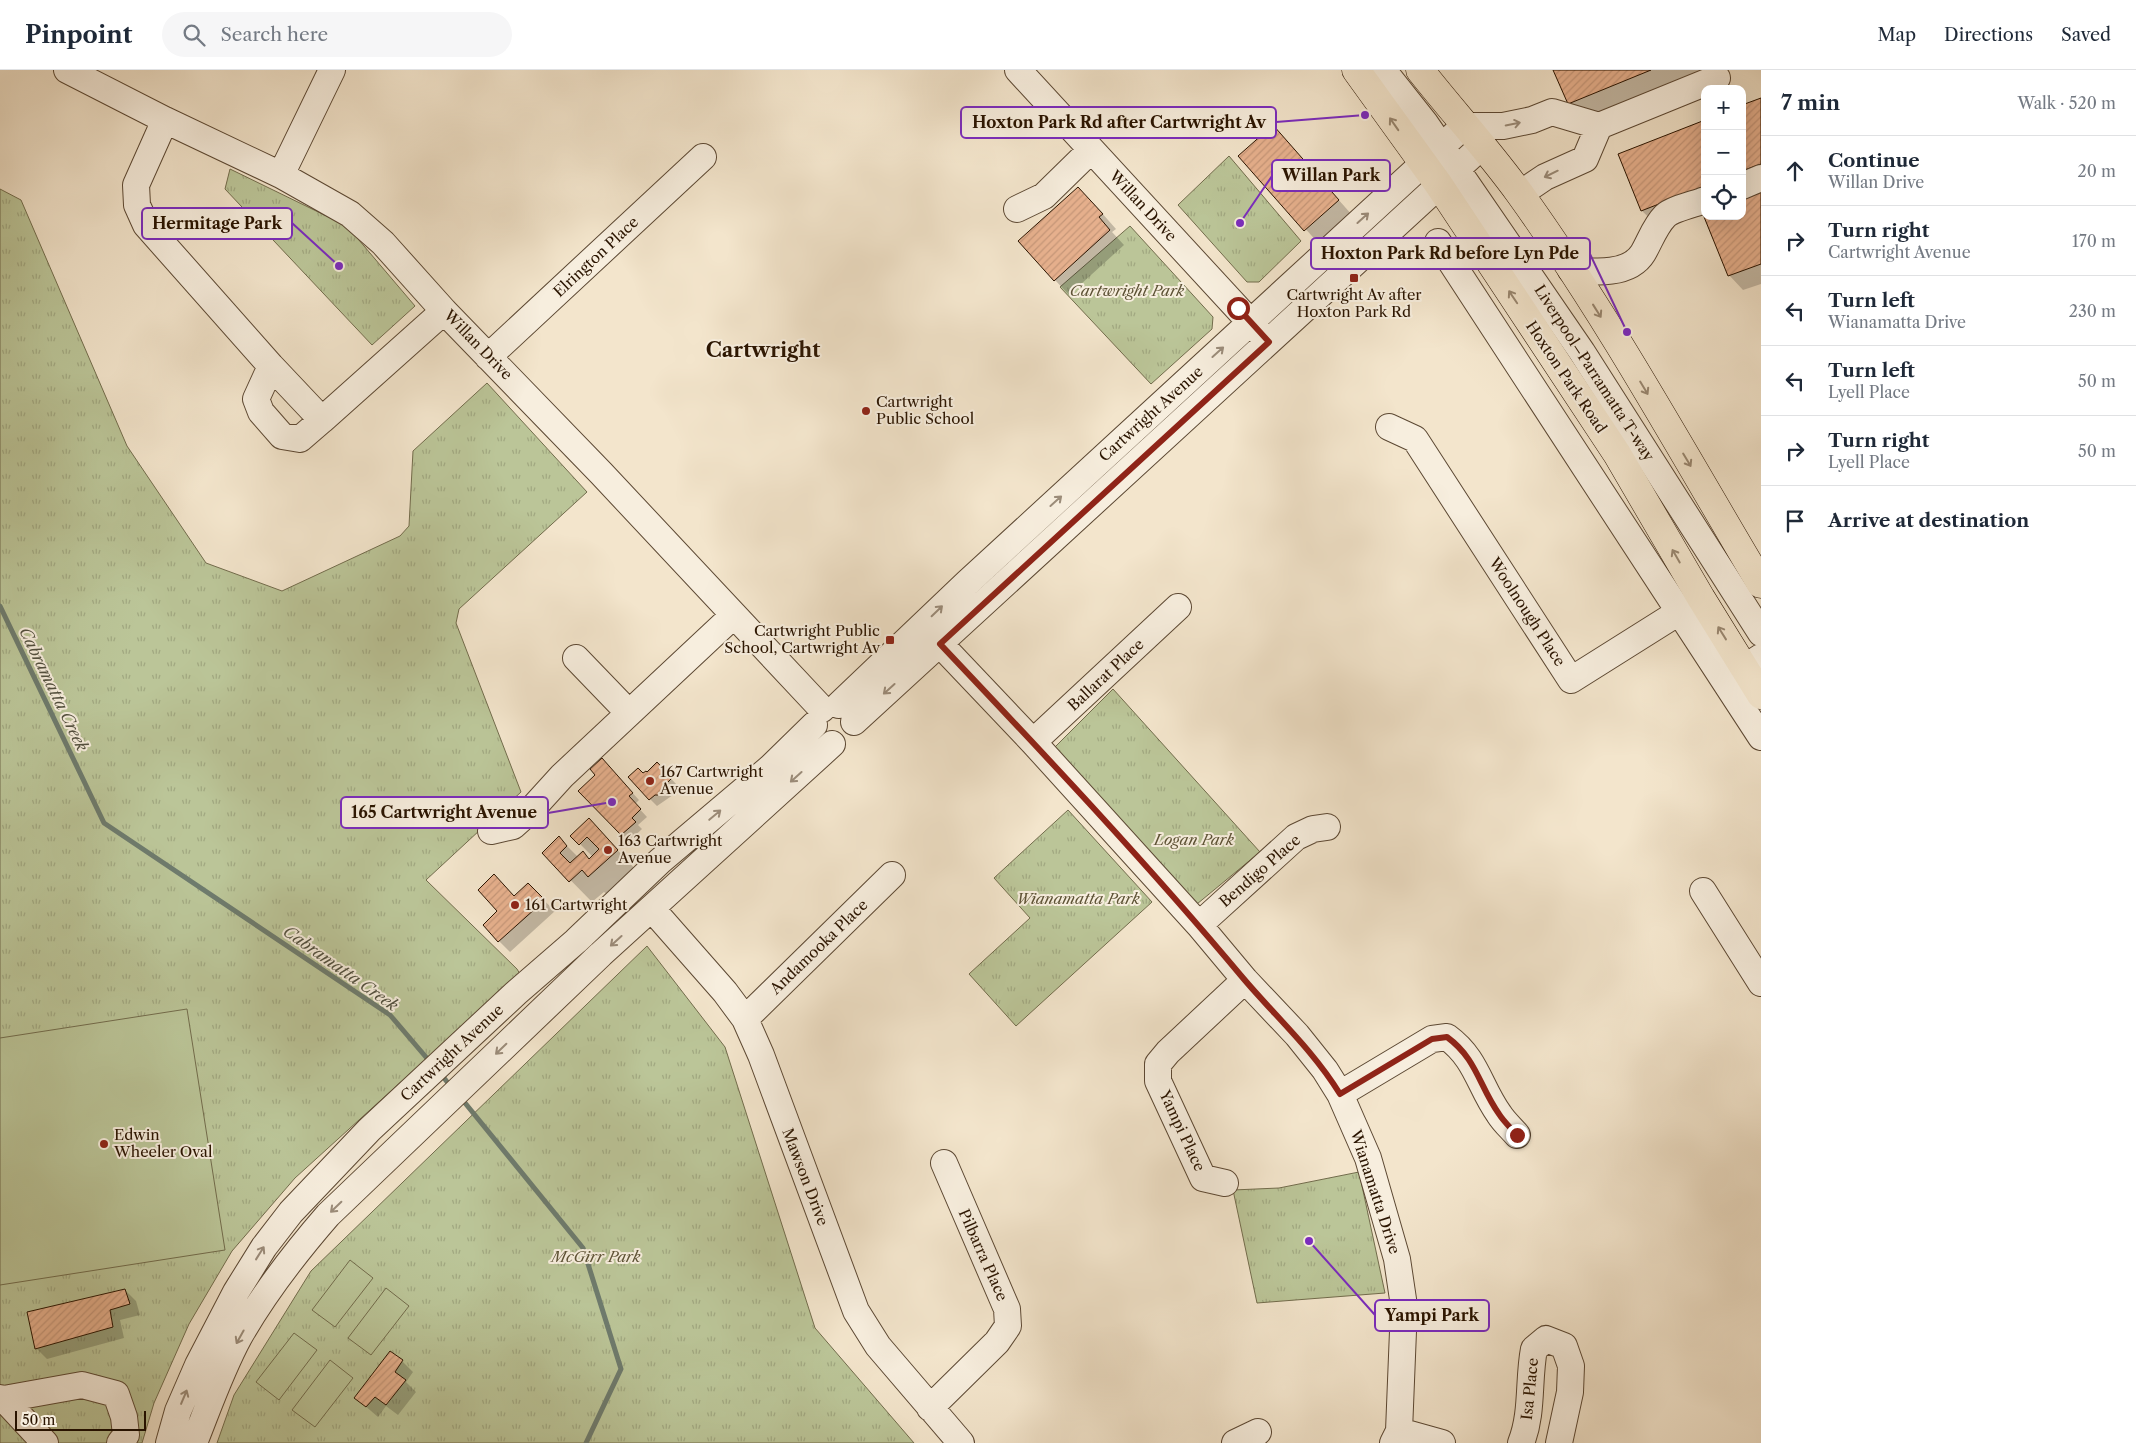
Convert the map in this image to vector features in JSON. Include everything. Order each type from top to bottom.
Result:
[{"type":"main road","name":"Hoxton Park Road","points":[[1356,70],[1432,155],[1448,177],[1617,454],[1690,605],[1752,662],[1761,695]]},
{"type":"main road","points":[[1420,70],[1520,194],[1571,270],[1627,359],[1761,584]]},
{"type":"street","points":[[281,175],[332,70]]},
{"type":"street","name":"Willan Drive","points":[[1018,70],[1269,342]]},
{"type":"street","points":[[1383,70],[1425,123],[1432,155]]},
{"type":"street","name":"Willan Drive","points":[[70,71],[165,120],[281,175],[350,214],[383,243],[444,311],[832,715]]},
{"type":"street","points":[[1464,126],[1502,126],[1532,120],[1552,112],[1599,126],[1717,78]]},
{"type":"street","points":[[165,120],[136,185],[137,206],[146,225],[271,366],[322,420]]},
{"type":"street","name":"Cartwright Avenue","points":[[169,1443],[178,1411],[198,1365],[236,1292],[264,1247],[292,1212],[369,1130],[516,993],[601,918],[660,861],[832,715],[967,582],[1464,126]]},
{"type":"street","points":[[1520,194],[1545,177],[1585,159],[1599,126]]},
{"type":"street","name":"Cartwright Avenue","points":[[832,715],[940,644],[1482,146]]},
{"type":"street","points":[[1017,209],[1044,196],[1091,150]]},
{"type":"street","name":"Elrington Place","points":[[488,356],[703,157]]},
{"type":"street","name":"Liverpool–Parramatta T-way","points":[[1448,177],[1582,352],[1761,633]]},
{"type":"street","points":[[1746,184],[1761,178]]},
{"type":"street","points":[[1571,270],[1592,272],[1623,268],[1634,263],[1641,256],[1658,225],[1667,214],[1701,201]]},
{"type":"street","points":[[1438,242],[1690,605],[1761,737]]},
{"type":"street","points":[[271,366],[256,399],[261,412],[282,436],[300,439],[444,311]]},
{"type":"street","name":"Woolnough Place","points":[[1389,427],[1415,439],[1571,680],[1690,605]]},
{"type":"street","name":"Ballarat Place","points":[[1033,742],[1178,607]]},
{"type":"street","points":[[502,829],[532,809],[562,776],[734,615]]},
{"type":"street","points":[[887,660],[898,659],[925,641],[930,640],[940,644]]},
{"type":"street","name":"Wianamatta Drive","points":[[940,644],[1033,742],[1199,924],[1245,980],[1297,1035],[1325,1070],[1340,1094],[1368,1158],[1397,1260],[1404,1306],[1396,1437]]},
{"type":"street","points":[[576,658],[629,713]]},
{"type":"street","name":"Cartwright Avenue","points":[[194,1443],[214,1392],[239,1337],[269,1290],[298,1250],[322,1222],[537,1015],[652,909],[832,744],[843,742],[848,738],[852,732],[832,715]]},
{"type":"street","name":"Bendigo Place","points":[[1199,924],[1296,837],[1313,829],[1327,827]]},
{"type":"street","points":[[601,918],[636,908],[652,909],[656,870],[660,861]]},
{"type":"street","name":"Andamooka Place","points":[[745,1019],[892,875]]},
{"type":"street","points":[[1703,891],[1761,983]]},
{"type":"street","name":"Mawson Drive","points":[[652,909],[725,992],[745,1019],[761,1055],[856,1311],[878,1346],[961,1443]]},
{"type":"street","name":"Yampi Place","points":[[1225,1183],[1203,1178],[1158,1081],[1158,1064],[1168,1052],[1245,980]]},
{"type":"street","points":[[1340,1094],[1432,1039],[1447,1037],[1460,1047],[1479,1074],[1498,1114],[1517,1135]]},
{"type":"street","name":"Pilbarra Place","points":[[930,1408],[997,1342],[1008,1326],[1007,1310],[944,1163]]},
{"type":"street","name":"Isa Place","points":[[1521,1443],[1525,1433],[1530,1399],[1530,1371],[1534,1349],[1546,1339],[1564,1346],[1571,1366],[1570,1392],[1559,1443]]},
{"type":"street","points":[[2,1398],[82,1385],[116,1394],[124,1417],[126,1435],[120,1443]]},
{"type":"street","points":[[2,1398],[45,1443]]},
{"type":"street","points":[[1235,1443],[1258,1432]]},
{"type":"street","points":[[1396,1437],[1442,1443]]},
{"type":"green space","points":[[1229,156],[1301,241],[1259,282],[1247,282],[1178,205]]},
{"type":"green space","points":[[230,169],[347,226],[415,306],[372,345],[225,189]]},
{"type":"green space","points":[[0,189],[21,200],[127,446],[206,563],[282,591],[400,536],[409,526],[413,451],[487,383],[587,492],[459,609],[456,623],[521,792],[426,880],[520,974],[295,1178],[232,1251],[189,1324],[154,1403],[142,1443],[0,1443]]},
{"type":"green space","name":"Cartwright Park","points":[[1130,226],[1213,317],[1212,329],[1151,384],[1060,287]]},
{"type":"green space","name":"Logan Park","points":[[1113,689],[1260,852],[1197,904],[1055,747]]},
{"type":"green space","name":"Wianamatta Park","points":[[1068,810],[1152,902],[1016,1026],[969,974],[1030,918],[994,878]]},
{"type":"green space","name":"McGirr Park","points":[[647,946],[725,1047],[815,1328],[914,1443],[217,1443],[234,1395],[311,1271]]},
{"type":"green space","name":"Edwin Wheeler Oval","points":[[187,1009],[225,1250],[0,1285],[0,1038]]},
{"type":"green space","points":[[1359,1172],[1385,1293],[1257,1303],[1233,1190],[1279,1188]]},
{"type":"green space","points":[[350,1260],[373,1278],[335,1327],[312,1310]]},
{"type":"green space","points":[[386,1288],[409,1306],[371,1355],[348,1338]]},
{"type":"green space","points":[[294,1333],[317,1350],[279,1400],[256,1382]]},
{"type":"green space","points":[[330,1360],[353,1378],[315,1427],[292,1410]]},
{"type":"building","points":[[1553,70],[1651,70],[1568,104]]},
{"type":"building","points":[[1761,98],[1761,164],[1746,170],[1746,130],[1746,104]]},
{"type":"building","points":[[1701,122],[1701,188],[1641,211],[1618,154]]},
{"type":"building","points":[[1273,125],[1339,200],[1304,231],[1238,156]]},
{"type":"building","points":[[1761,184],[1761,264],[1728,276],[1705,220],[1746,220],[1746,190]]},
{"type":"building","points":[[1078,187],[1103,214],[1099,217],[1110,230],[1054,281],[1018,241]]},
{"type":"building","points":[[602,758],[633,793],[629,796],[641,809],[632,818],[636,822],[621,835],[578,791],[595,775],[590,769]]},
{"type":"building","name":"167 Cartwright Avenue","points":[[657,762],[672,778],[665,785],[667,787],[649,800],[628,777],[638,768],[643,773],[647,772]]},
{"type":"building","name":"163 Cartwright Avenue","points":[[589,818],[618,850],[588,877],[582,870],[569,882],[542,853],[559,836],[567,846],[560,853],[570,863],[583,851],[589,859],[599,849],[587,837],[579,845],[570,836]]},
{"type":"building","name":"161 Cartwright","points":[[494,874],[514,896],[528,883],[545,900],[498,942],[483,925],[497,911],[478,890]]},
{"type":"building","points":[[125,1289],[130,1304],[110,1310],[113,1327],[35,1349],[27,1312]]},
{"type":"building","points":[[390,1351],[403,1360],[395,1372],[406,1380],[386,1405],[375,1397],[366,1407],[354,1398]]},
{"type":"waterway","name":"Cabramatta Creek","points":[[0,606],[104,823],[390,1015],[431,1063]]},
{"type":"waterway","name":"Cabramatta Creek","points":[[440,1073],[452,1088]]},
{"type":"waterway","name":"Cabramatta Creek","points":[[461,1098],[583,1248],[621,1369],[586,1443]]},
{"type":"place","name":"Hoxton Park Rd after Cartwright Av","points":[[1365,115]]},
{"type":"place","name":"Willan Park","points":[[1240,223]]},
{"type":"place","name":"Hermitage Park","points":[[339,266]]},
{"type":"place","name":"Cartwright Av after Hoxton Park Rd","points":[[1354,278]]},
{"type":"place","name":"Hoxton Park Rd before Lyn Pde","points":[[1627,332]]},
{"type":"place","name":"Cartwright Public School","points":[[866,411]]},
{"type":"place","name":"Cartwright Public School, Cartwright Av","points":[[890,640]]},
{"type":"place","name":"167 Cartwright Avenue","points":[[650,781]]},
{"type":"place","name":"165 Cartwright Avenue","points":[[612,802]]},
{"type":"place","name":"163 Cartwright Avenue","points":[[608,850]]},
{"type":"place","name":"161 Cartwright","points":[[515,905]]},
{"type":"place","name":"Edwin Wheeler Oval","points":[[104,1144]]},
{"type":"place","name":"Yampi Park","points":[[1309,1241]]},
{"type":"district","name":"Cartwright","points":[[763,350]]},
{"type":"route","points":[[1238,308],[1269,342],[940,644],[1033,742],[1199,924],[1245,980],[1297,1035],[1325,1070],[1340,1094],[1432,1039],[1447,1037],[1460,1047],[1479,1074],[1498,1114],[1517,1135]]}]
